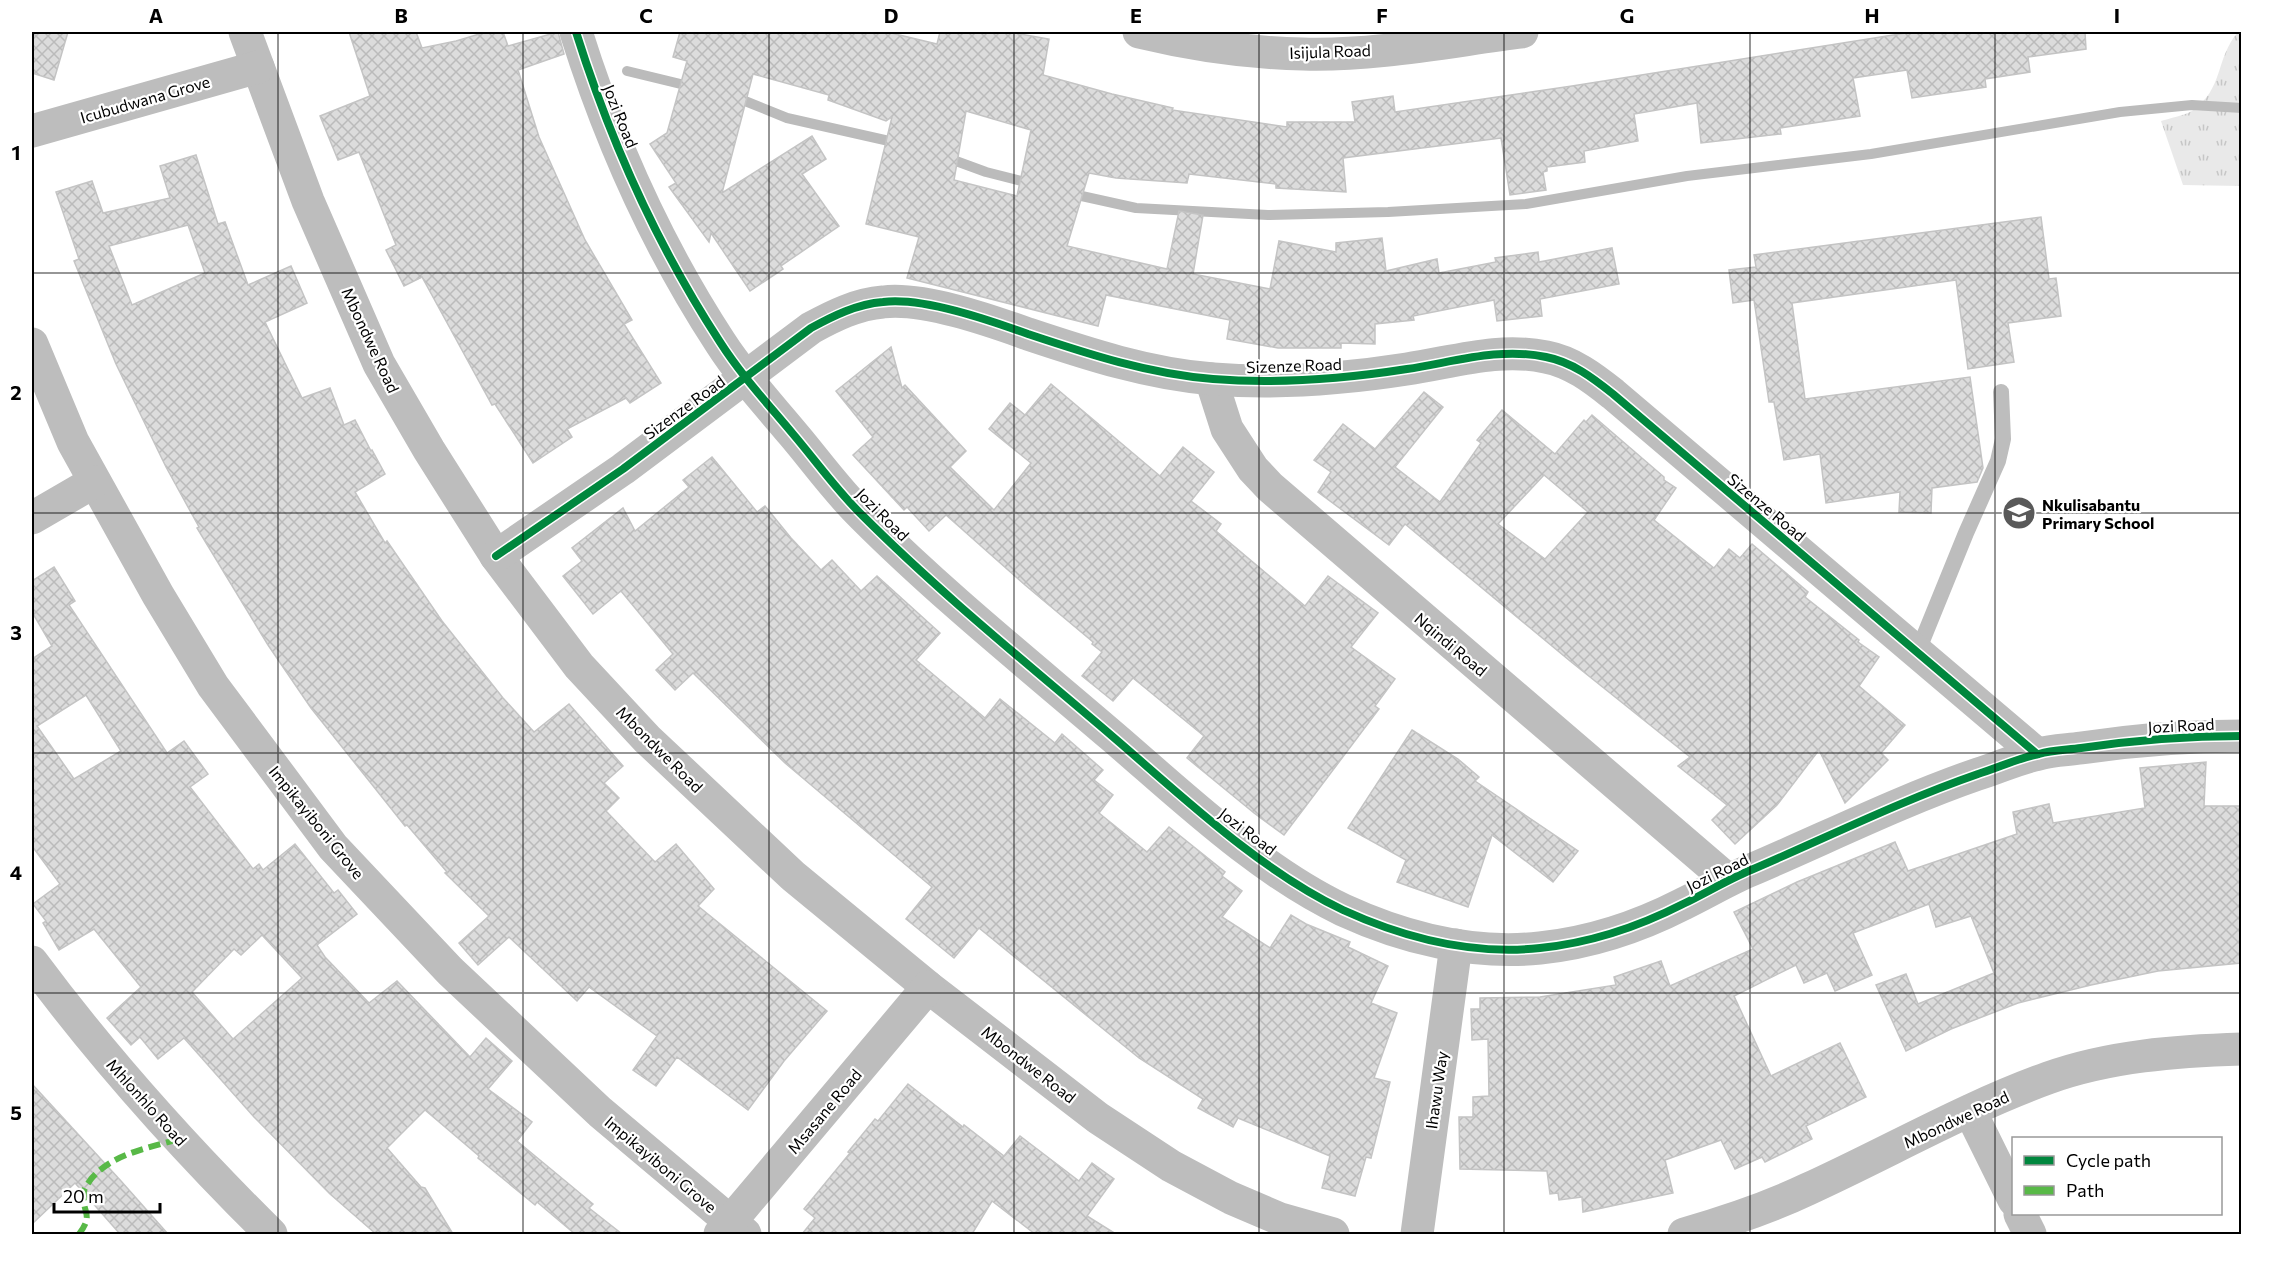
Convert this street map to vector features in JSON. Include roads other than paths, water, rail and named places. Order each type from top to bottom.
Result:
[{"type":"street","name":"Mbondwe Road","points":[[244,32],[308,201],[379,364],[429,450],[496,556],[579,666],[647,739],[793,876],[928,987],[1098,1118],[1171,1167],[1231,1198],[1280,1219],[1333,1234]]},
{"type":"street","name":"Jozi Road","points":[[576,32],[588,70],[621,154],[671,259],[721,344],[746,378],[859,513],[944,591],[1200,812],[1298,885],[1338,908],[1402,933],[1456,945],[1496,950],[1544,948],[1588,939],[1624,928],[1680,906],[1728,880],[1947,785],[2037,754],[2186,736],[2241,736]]},
{"type":"street","name":"Isijula Road","points":[[1139,32],[1221,40],[1303,54],[1395,48],[1522,32]]},
{"type":"street","name":"Icubudwana Grove","points":[[32,131],[258,66]]},
{"type":"street","name":"Sizenze Road","points":[[496,556],[623,469],[811,328],[836,315],[883,302],[905,302],[976,316],[1132,366],[1211,379],[1249,381],[1320,379],[1399,370],[1462,358],[1513,352],[1548,357],[1584,371],[1918,651],[2037,754]]},
{"type":"street","name":"Impikayiboni Grove","points":[[32,344],[48,386],[94,482],[158,595],[213,686],[333,847],[450,971],[600,1112],[732,1230]]},
{"type":"street","name":"Nqindi Road","points":[[1211,379],[1227,429],[1253,468],[1270,487],[1728,880]]},
{"type":"street","points":[[32,518],[94,482]]},
{"type":"street","name":"Ihawu Way","points":[[1416,1234],[1456,945]]},
{"type":"street","name":"Mhlonhlo Road","points":[[32,962],[79,1025],[161,1120],[272,1234]]},
{"type":"street","name":"Msasane Road","points":[[732,1230],[928,987]]},
{"type":"street","name":"Mbondwe Road","points":[[1684,1234],[1738,1218],[1807,1190],[1970,1111],[2049,1077],[2105,1063],[2184,1050],[2241,1048]]},
{"type":"street","points":[[1970,1111],[2012,1198]]},
{"type":"street","points":[[2020,1215],[2030,1234]]},
{"type":"lane","points":[[1918,651],[1998,461],[2003,439],[2001,392]]},
{"type":"waterway","points":[[627,71],[693,87]]},
{"type":"waterway","points":[[735,97],[787,118],[898,143]]},
{"type":"waterway","points":[[1068,193],[1136,208],[1268,215],[1388,212],[1526,204],[1687,176],[1871,154],[2120,112],[2192,105],[2242,108]]},
{"type":"waterway","points":[[945,157],[986,172],[1033,184]]},
{"type":"place","name":"Nkulisabantu Primary School","points":[[2019,513]]}]
